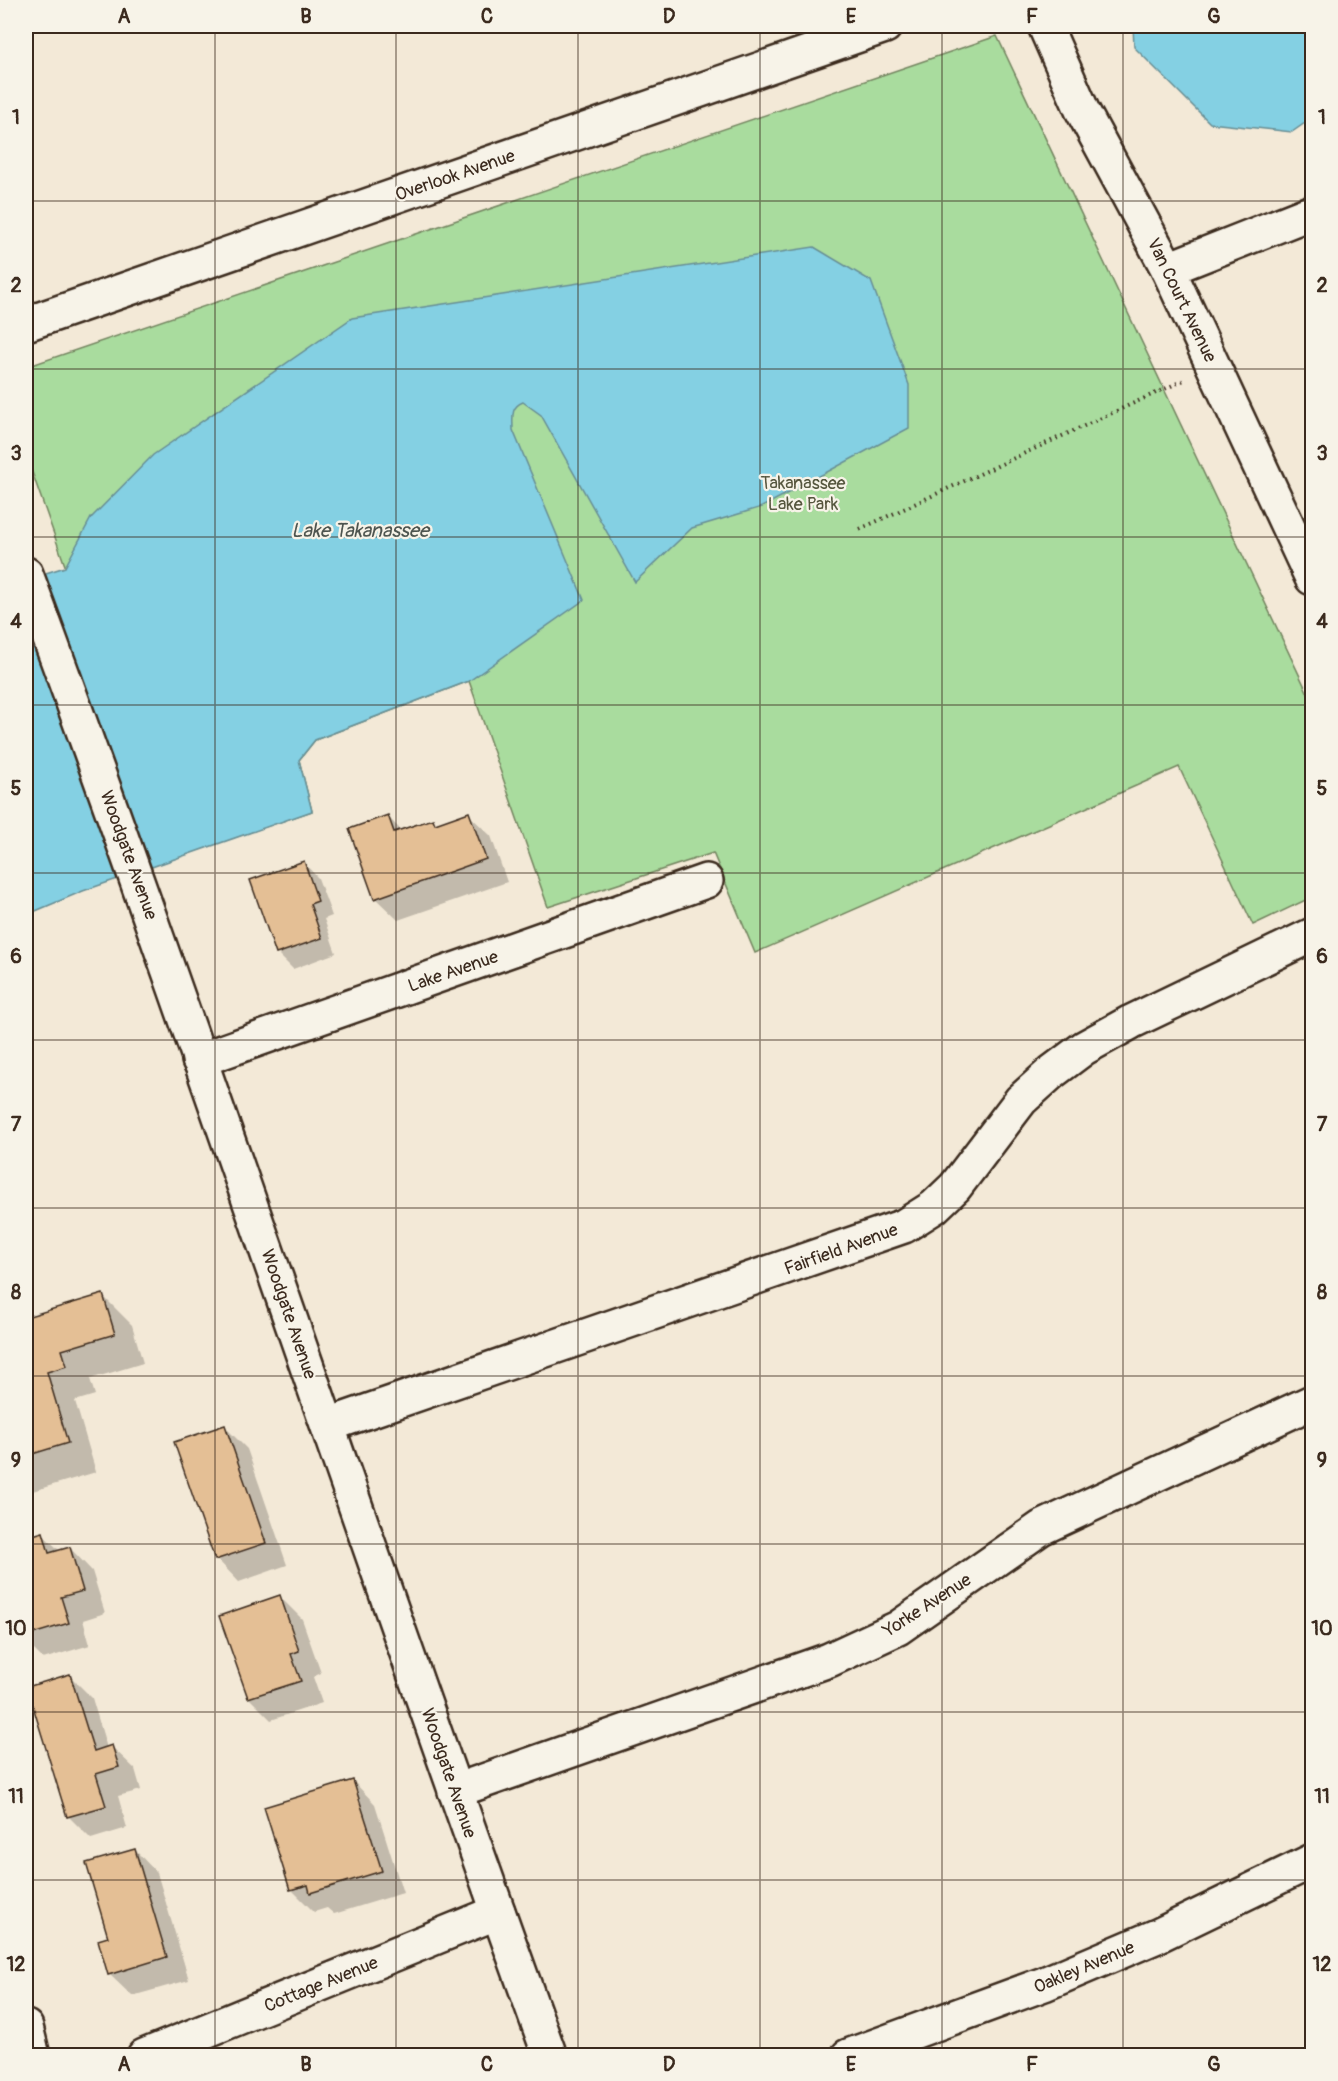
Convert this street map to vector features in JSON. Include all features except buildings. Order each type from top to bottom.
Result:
[{"type":"street","name":"Overlook Avenue","points":[[26,324],[885,26]]},
{"type":"street","name":"Van Court Avenue","points":[[1046,26],[1082,110],[1168,269],[1215,366],[1312,578]]},
{"type":"street","points":[[1168,269],[1312,213]]},
{"type":"street","name":"Woodgate Avenue","points":[[26,574],[142,889],[199,1060],[550,2055]]},
{"type":"street","name":"Lake Avenue","points":[[199,1060],[706,881]]},
{"type":"street","name":"Fairfield Avenue","points":[[328,1425],[904,1226],[934,1207],[955,1187],[1021,1100],[1052,1072],[1084,1048],[1131,1022],[1312,935]]},
{"type":"street","name":"Yorke Avenue","points":[[455,1791],[829,1660],[898,1628],[1041,1528],[1312,1402]]},
{"type":"street","name":"Oakley Avenue","points":[[848,2055],[1044,1984],[1157,1936],[1312,1861]]},
{"type":"street","name":"Cottage Avenue","points":[[144,2055],[498,1912]]},
{"type":"street","points":[[26,2027],[33,2055]]},
{"type":"path","points":[[860,529],[1215,366]]},
{"type":"green space","name":"Takanassee Lake Park","points":[[997,36],[1312,702],[1312,897],[1253,925],[1179,767],[755,953],[713,853],[548,907],[469,681],[315,740],[299,760],[312,811],[169,860],[26,455],[26,367]]},
{"type":"water","points":[[1133,26],[1312,26],[1312,118],[1292,132],[1210,123],[1134,47]]},
{"type":"water","name":"Lake Takanassee","points":[[814,247],[871,281],[909,385],[909,428],[762,507],[692,528],[635,582],[541,415],[523,402],[519,404],[513,413],[513,430],[584,600],[469,681],[315,740],[299,760],[312,811],[83,891],[26,915],[26,579],[65,567],[91,518],[153,455],[352,318]]}]
